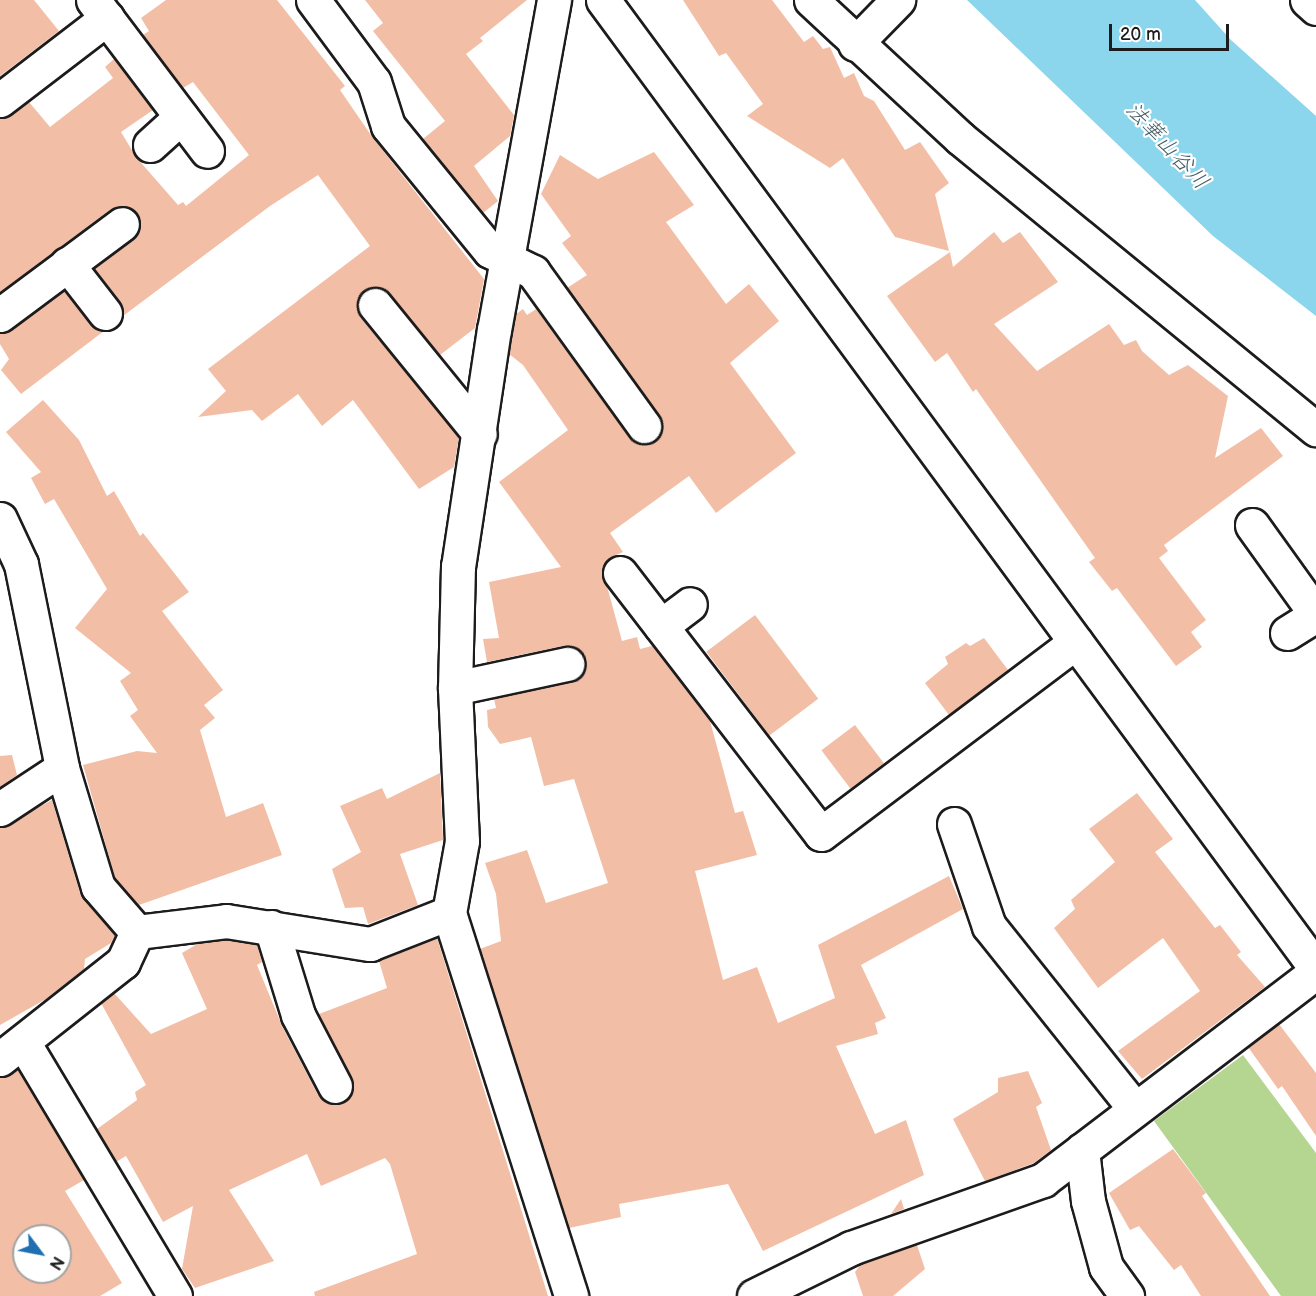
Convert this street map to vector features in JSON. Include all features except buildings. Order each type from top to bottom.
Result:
[{"type":"street","points":[[313,0],[374,82],[388,126],[490,251],[509,263],[532,272],[644,426]]},
{"type":"street","points":[[554,0],[509,263],[494,329],[480,434],[458,566],[455,688],[462,841],[449,913],[571,1296]]},
{"type":"street","points":[[603,0],[1314,962],[1135,1109],[1043,1180],[851,1248],[754,1296]]},
{"type":"street","points":[[811,0],[855,45],[960,138],[1316,429]]},
{"type":"street","points":[[855,45],[898,0]]},
{"type":"street","points":[[1307,0],[1316,8]]},
{"type":"street","points":[[0,100],[100,9],[207,151]]},
{"type":"street","points":[[150,145],[181,117]]},
{"type":"street","points":[[0,315],[122,224]]},
{"type":"street","points":[[67,264],[105,313]]},
{"type":"street","points":[[375,305],[480,434]]},
{"type":"street","points":[[0,519],[21,564],[62,768],[98,887],[137,932]]},
{"type":"street","points":[[1252,525],[1316,614],[1287,633]]},
{"type":"street","points":[[620,573],[821,834],[1076,642]]},
{"type":"street","points":[[661,626],[690,604]]},
{"type":"street","points":[[455,688],[567,664]]},
{"type":"street","points":[[0,809],[62,768]]},
{"type":"street","points":[[954,824],[989,926],[1135,1109]]},
{"type":"street","points":[[137,932],[226,921],[370,944],[449,913]]},
{"type":"street","points":[[271,927],[298,1015],[335,1086]]},
{"type":"street","points":[[137,932],[123,962],[11,1050],[175,1296]]},
{"type":"street","points":[[1082,1150],[1088,1201],[1106,1267],[1126,1296]]},
{"type":"green space","points":[[1243,1055],[1316,1153],[1316,1296],[1281,1296],[1154,1121]]},
{"type":"water","name":"法華山谷川","points":[[967,0],[1195,0],[1231,40],[1316,116],[1316,316],[1213,236]]}]
